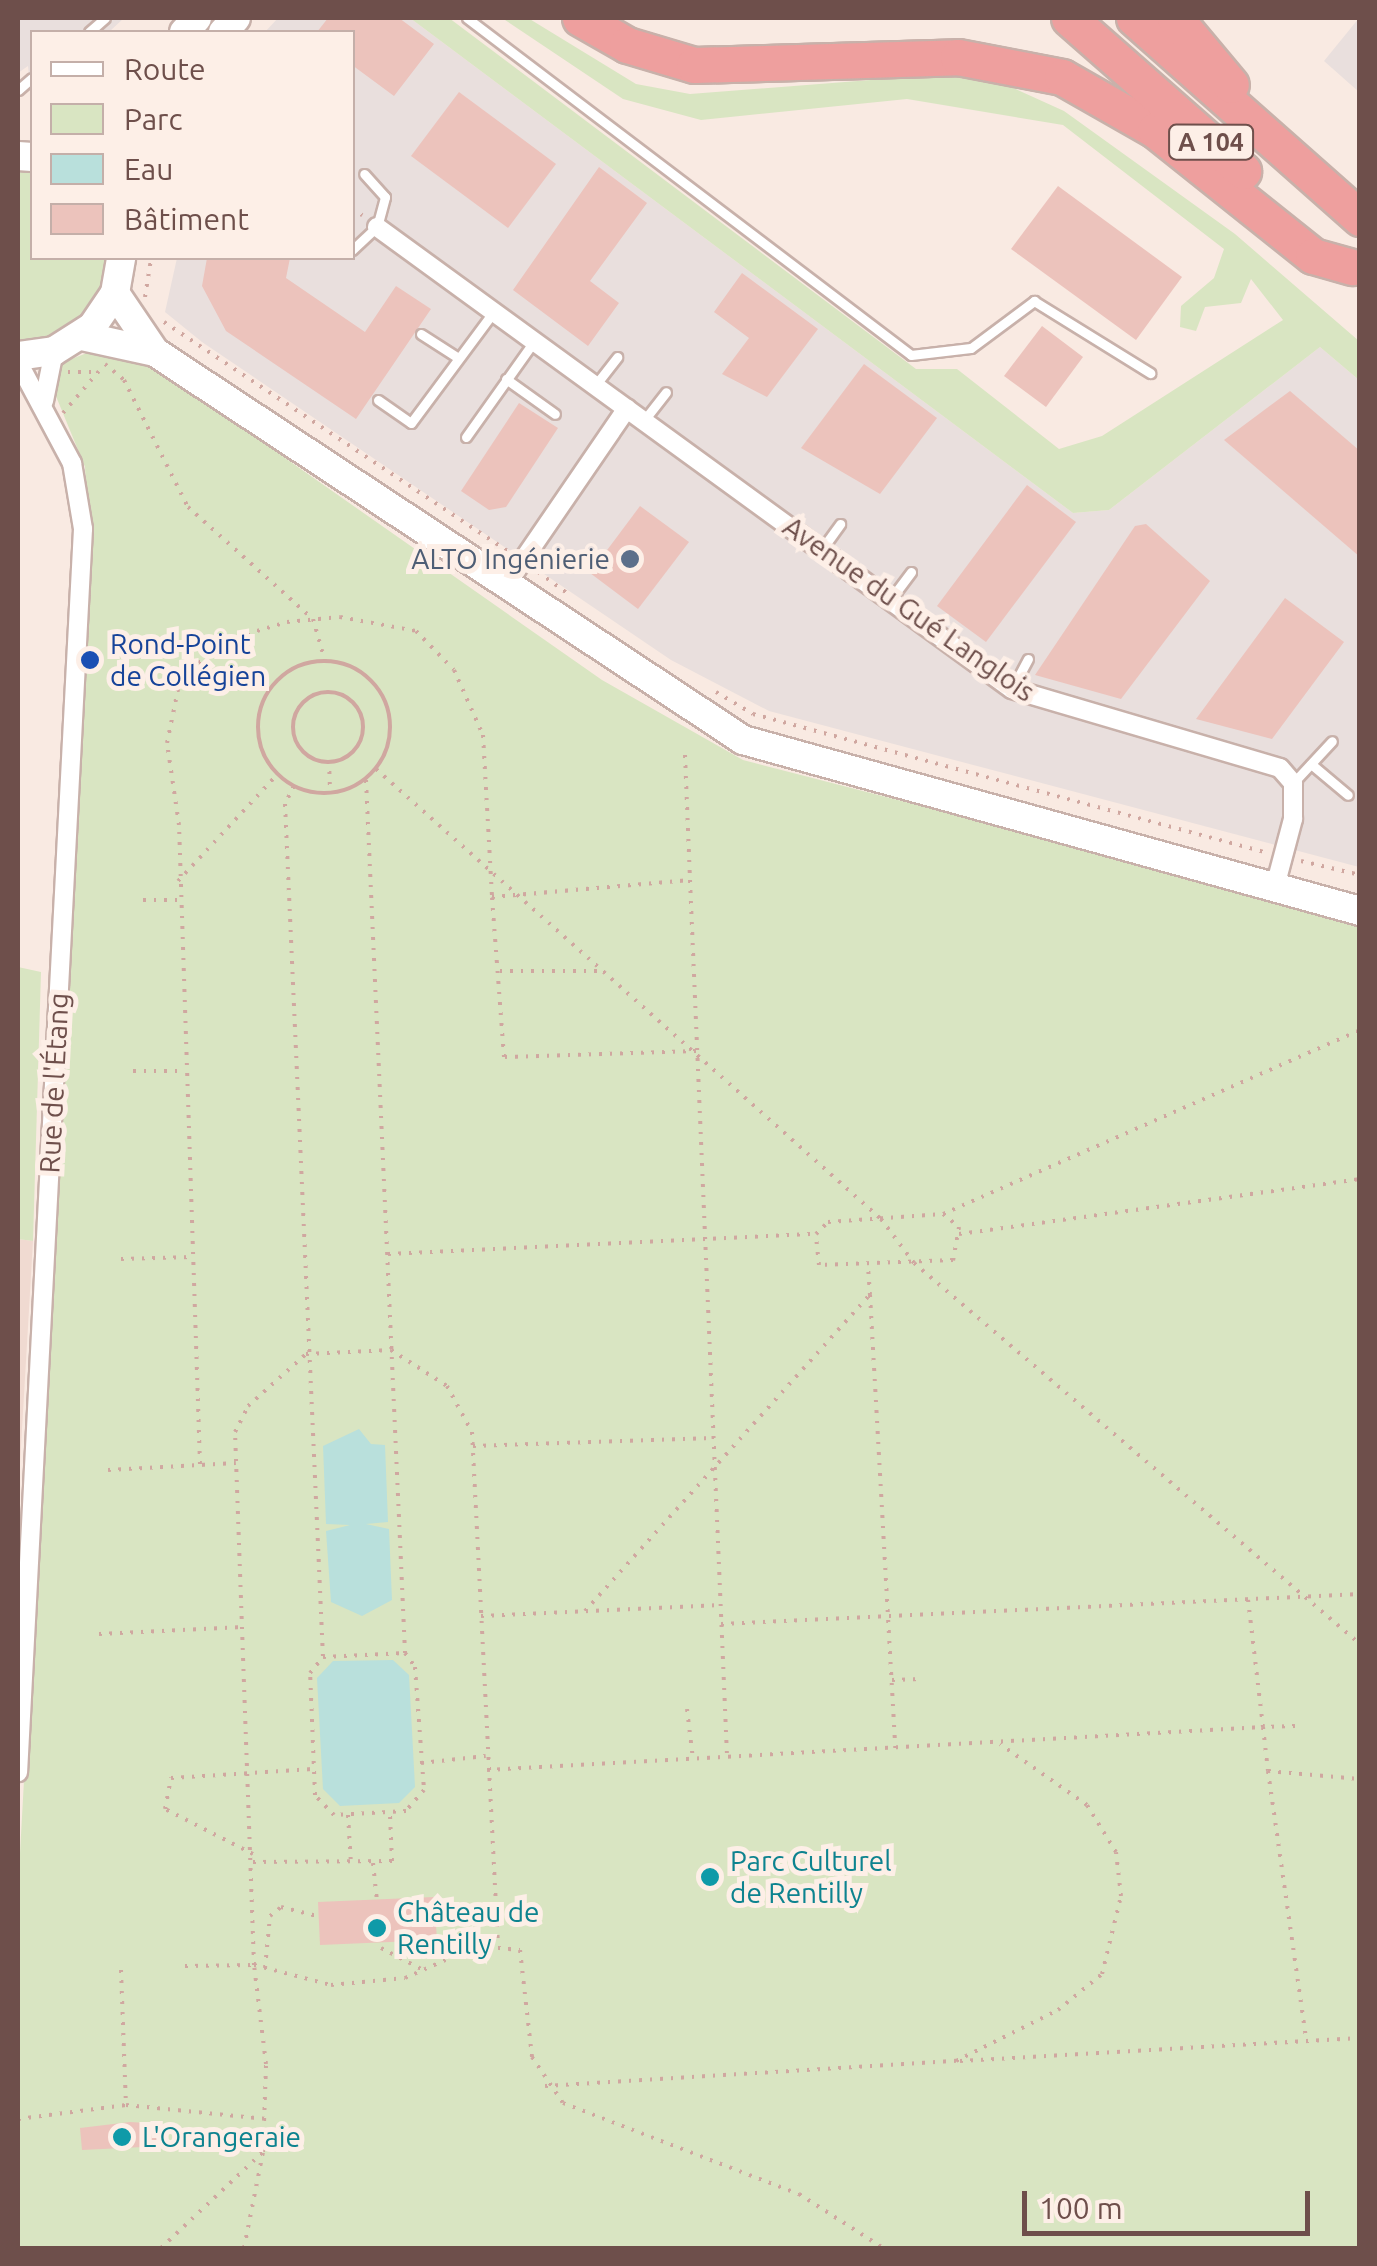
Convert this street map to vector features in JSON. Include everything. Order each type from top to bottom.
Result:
[{"type":"highway","points":[[580,18],[627,45],[694,65],[958,57],[1062,77],[1155,130],[1313,256],[1356,270]]},
{"type":"highway","name":"A 104","points":[[1069,18],[1356,270]]},
{"type":"highway","name":"A 104","points":[[1134,18],[1360,218]]},
{"type":"highway","points":[[1175,18],[1223,65],[1243,114]]},
{"type":"main road","points":[[18,359],[57,361],[82,336],[115,292],[121,260]]},
{"type":"main road","points":[[115,292],[155,352]]},
{"type":"main road","points":[[82,336],[155,352],[743,740],[1119,846],[1360,908]]},
{"type":"main road","points":[[1119,846],[1280,868],[1360,908]]},
{"type":"street","name":"Avenue du Gué Langlois","points":[[378,227],[496,308],[1012,688],[1264,760],[1293,782]]},
{"type":"street","name":"Rue de l'Étang","points":[[18,359],[44,401],[81,494],[82,529],[25,1524],[18,1772]]},
{"type":"street","points":[[44,401],[57,361]]},
{"type":"street","points":[[506,585],[627,408]]},
{"type":"street","points":[[1280,868],[1293,782]]},
{"type":"lane","points":[[467,18],[911,355],[971,348],[1034,301],[1150,373]]},
{"type":"lane","points":[[357,237],[378,227],[386,197],[364,174]]},
{"type":"lane","points":[[378,400],[411,423],[496,308]]},
{"type":"lane","points":[[421,334],[457,357]]},
{"type":"lane","points":[[466,437],[537,338]]},
{"type":"lane","points":[[597,383],[617,358]]},
{"type":"lane","points":[[506,379],[555,414]]},
{"type":"lane","points":[[645,419],[666,392]]},
{"type":"lane","points":[[822,549],[840,524]]},
{"type":"lane","points":[[890,600],[911,572]]},
{"type":"lane","points":[[1012,688],[1028,659]]},
{"type":"lane","points":[[1293,782],[1332,741]]},
{"type":"lane","points":[[1310,764],[1348,795]]},
{"type":"path","points":[[146,302],[151,260]]},
{"type":"path","points":[[152,312],[583,605]]},
{"type":"path","points":[[57,361],[98,372]]},
{"type":"path","points":[[52,422],[105,367],[124,380],[188,507],[313,619],[325,662]]},
{"type":"path","points":[[200,1464],[178,881],[167,743],[181,676],[237,637],[313,619],[416,631],[454,670],[483,735],[488,867],[504,1057],[696,1051]]},
{"type":"path","points":[[325,662],[356,668],[386,700],[389,744],[366,780],[330,794],[294,786],[277,774],[258,741],[263,700],[293,668],[325,662]]},
{"type":"path","points":[[705,686],[752,714],[1280,868],[1360,875]]},
{"type":"path","points":[[328,692],[350,700],[362,730],[353,751],[329,761],[302,750],[293,730],[298,708],[328,692]]},
{"type":"path","points":[[685,755],[727,1757]]},
{"type":"path","points":[[329,761],[330,794]]},
{"type":"path","points":[[376,769],[881,1219],[914,1262],[1360,1644]]},
{"type":"path","points":[[178,881],[277,774]]},
{"type":"path","points":[[294,786],[285,804],[306,1354],[323,1656],[310,1674],[314,1794],[334,1815],[390,1814],[424,1790],[414,1668],[405,1653],[366,780]]},
{"type":"path","points":[[492,896],[690,880]]},
{"type":"path","points":[[143,900],[178,900]]},
{"type":"path","points":[[498,971],[605,970]]},
{"type":"path","points":[[388,1254],[816,1234],[828,1222],[944,1214],[1360,1030]]},
{"type":"path","points":[[133,1071],[185,1071]]},
{"type":"path","points":[[959,1234],[1360,1179]]},
{"type":"path","points":[[944,1214],[959,1234]]},
{"type":"path","points":[[816,1234],[824,1269],[952,1260],[959,1234]]},
{"type":"path","points":[[121,1259],[192,1257]]},
{"type":"path","points":[[868,1266],[895,1748]]},
{"type":"path","points":[[585,1611],[870,1295]]},
{"type":"path","points":[[244,2248],[267,2119],[254,1964],[235,1432],[248,1406],[306,1354],[392,1350],[447,1386],[472,1446],[498,1945]]},
{"type":"path","points":[[472,1446],[713,1438]]},
{"type":"path","points":[[108,1470],[236,1463]]},
{"type":"path","points":[[721,1624],[1360,1594]]},
{"type":"path","points":[[1248,1600],[1306,2041]]},
{"type":"path","points":[[480,1616],[720,1605]]},
{"type":"path","points":[[99,1634],[243,1627]]},
{"type":"path","points":[[323,1656],[405,1653]]},
{"type":"path","points":[[892,1680],[921,1679]]},
{"type":"path","points":[[687,1709],[693,1759]]},
{"type":"path","points":[[487,1770],[1295,1726]]},
{"type":"path","points":[[956,2061],[1005,2043],[1102,1974],[1120,1896],[1116,1852],[1087,1805],[996,1742]]},
{"type":"path","points":[[421,1763],[486,1756]]},
{"type":"path","points":[[253,1854],[165,1809],[171,1778],[313,1769]]},
{"type":"path","points":[[1268,1771],[1360,1779]]},
{"type":"path","points":[[253,1862],[392,1861],[390,1814]]},
{"type":"path","points":[[348,1815],[351,1864]]},
{"type":"path","points":[[373,1863],[377,1900]]},
{"type":"path","points":[[265,1968],[270,1916],[281,1907],[318,1916]]},
{"type":"path","points":[[185,1966],[254,1964],[331,1985],[423,1972],[465,1949],[498,1945],[520,1950],[528,1970],[532,2057],[545,2086],[563,2103],[799,2194],[882,2248]]},
{"type":"path","points":[[381,1948],[386,1958],[422,1962],[423,1972]]},
{"type":"path","points":[[121,1970],[126,2105]]},
{"type":"path","points":[[545,2086],[1360,2038]]},
{"type":"path","points":[[18,2119],[126,2105],[267,2119]]},
{"type":"path","points":[[161,2248],[263,2152]]},
{"type":"shaded area","points":[[18,18],[124,18],[111,30],[30,30],[30,85],[28,66],[18,73]]},
{"type":"shaded area","points":[[278,18],[410,18],[1073,513],[1109,510],[1320,347],[1359,380],[1359,867],[769,711],[671,660],[202,342],[165,312],[177,260],[355,260],[355,30],[267,30]]},
{"type":"shaded area","points":[[1359,18],[1359,92],[1324,61]]},
{"type":"shaded area","points":[[18,1239],[33,1241],[18,1498]]},
{"type":"green space","points":[[410,18],[449,18],[916,369],[957,369],[1059,449],[1102,436],[1283,320],[1251,279],[1241,303],[1205,307],[1196,331],[1180,327],[1181,306],[1214,278],[1224,249],[1063,125],[907,99],[701,120],[623,99],[502,18],[528,18],[636,84],[690,94],[947,74],[1009,86],[1064,111],[1235,234],[1359,341],[1359,380],[1320,347],[1109,510],[1073,513]]},
{"type":"green space","points":[[18,171],[30,171],[30,260],[110,260],[90,314],[45,341],[18,343]]},
{"type":"green space","points":[[102,347],[158,369],[602,680],[743,760],[1359,919],[1360,2248],[18,2248],[18,1890],[90,572],[85,467],[53,389],[59,364]]},
{"type":"green space","points":[[18,967],[41,972],[33,1241],[18,1239]]},
{"type":"water","points":[[359,1429],[371,1444],[385,1445],[388,1522],[366,1524],[389,1529],[392,1600],[362,1616],[331,1602],[326,1531],[350,1525],[326,1524],[323,1446]]},
{"type":"water","points":[[393,1660],[409,1675],[415,1787],[399,1803],[340,1806],[323,1789],[317,1678],[333,1661]]},
{"type":"building","points":[[328,18],[399,18],[434,44],[394,96],[355,67],[355,30],[319,30]]},
{"type":"building","points":[[459,92],[556,164],[508,228],[411,156]]},
{"type":"building","points":[[599,167],[647,203],[590,281],[619,303],[588,346],[513,290]]},
{"type":"building","points":[[1058,186],[1182,277],[1136,340],[1011,249]]},
{"type":"building","points":[[207,260],[290,260],[286,278],[365,332],[396,286],[431,309],[356,419],[226,331],[202,286]]},
{"type":"building","points":[[742,273],[818,329],[767,397],[722,374],[749,338],[714,312]]},
{"type":"building","points":[[1042,326],[1083,357],[1046,407],[1004,376]]},
{"type":"building","points":[[864,364],[937,418],[880,494],[801,448]]},
{"type":"building","points":[[1290,391],[1360,451],[1360,557],[1224,440]]},
{"type":"building","points":[[519,403],[558,428],[506,507],[489,510],[461,491]]},
{"type":"building","points":[[1027,485],[1076,522],[986,642],[937,606]]},
{"type":"building","points":[[640,506],[689,542],[638,609],[590,573]]},
{"type":"building","points":[[1146,524],[1210,581],[1121,699],[1035,675],[1135,526]]},
{"type":"building","points":[[1285,598],[1344,642],[1272,739],[1196,719]]},
{"type":"building","name":"Château de Rentilly","points":[[434,1897],[437,1940],[320,1945],[318,1902]]},
{"type":"building","name":"L'Orangeraie","points":[[130,2122],[163,2124],[164,2146],[82,2150],[80,2128]]},
{"type":"place","name":"ALTO Ingénierie","points":[[630,559]]},
{"type":"place","name":"Rond-Point de Collégien","points":[[90,660]]},
{"type":"place","name":"Parc Culturel de Rentilly","points":[[710,1877]]},
{"type":"place","name":"Château de Rentilly","points":[[377,1928]]},
{"type":"place","name":"L'Orangeraie","points":[[122,2137]]}]
